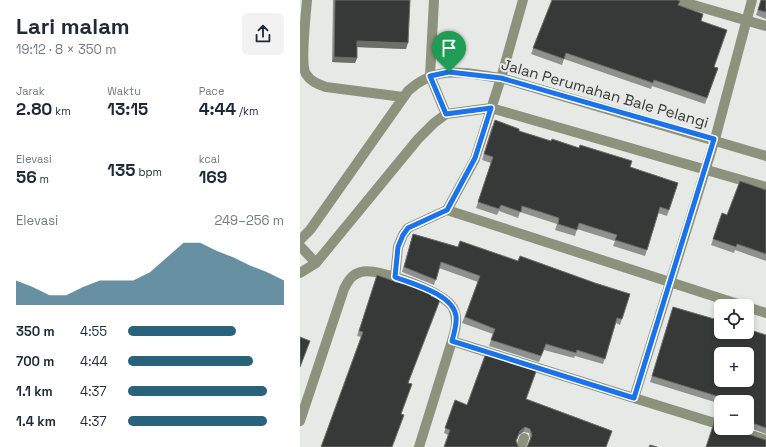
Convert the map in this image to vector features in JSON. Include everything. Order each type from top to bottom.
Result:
[{"type":"street","points":[[307,0],[303,53],[305,73],[314,83],[326,87],[403,97]]},
{"type":"street","points":[[434,0],[430,76],[446,114]]},
{"type":"street","points":[[395,277],[398,247],[408,228],[447,210],[475,158],[501,78],[523,0]]},
{"type":"street","points":[[676,0],[766,26]]},
{"type":"street","points":[[634,398],[706,168],[752,0]]},
{"type":"street","name":"Jalan Perumahan Bale Pelangi","points":[[300,240],[310,230],[403,97],[418,83],[430,76],[456,72],[501,78],[714,139],[766,156]]},
{"type":"street","points":[[300,273],[316,263],[418,139],[446,114],[491,108],[706,168],[766,187]]},
{"type":"street","points":[[447,210],[723,299]]},
{"type":"street","points":[[300,246],[316,263]]},
{"type":"street","points":[[300,421],[348,281],[360,272],[368,271],[395,277],[440,296],[449,302],[456,318],[452,341],[419,447]]},
{"type":"street","points":[[754,309],[766,313]]},
{"type":"street","points":[[452,341],[714,424]]},
{"type":"street","points":[[751,435],[766,440]]},
{"type":"building","points":[[335,0],[410,0],[408,43],[357,41],[357,58],[334,57]]},
{"type":"building","points":[[552,0],[677,0],[680,1],[678,5],[703,14],[701,21],[727,30],[714,67],[718,68],[707,98],[654,80],[653,83],[566,53],[564,59],[533,48]]},
{"type":"building","points":[[761,0],[766,0],[766,12],[758,10]]},
{"type":"building","points":[[495,120],[519,129],[519,131],[551,141],[552,139],[579,148],[580,145],[632,161],[630,167],[678,183],[669,210],[660,207],[647,250],[615,240],[617,235],[579,223],[577,230],[558,224],[559,218],[522,206],[521,212],[501,205],[499,209],[478,202],[493,157],[484,154]]},
{"type":"building","points":[[740,181],[766,190],[766,254],[737,244],[736,247],[713,239],[722,213],[727,215]]},
{"type":"building","points":[[413,234],[458,247],[460,241],[518,261],[520,256],[630,294],[622,319],[617,318],[605,359],[577,350],[576,353],[546,344],[541,356],[491,340],[495,329],[465,317],[480,276],[441,262],[436,280],[404,267]]},
{"type":"building","points":[[377,275],[399,283],[400,280],[410,283],[432,293],[431,296],[440,300],[408,383],[412,384],[401,414],[404,415],[392,447],[321,447],[363,332],[359,331]]},
{"type":"building","points":[[673,307],[714,319],[714,339],[754,339],[754,331],[766,335],[766,428],[754,424],[754,395],[714,395],[652,376]]},
{"type":"building","points":[[300,337],[310,341],[300,367]]},
{"type":"building","points":[[486,353],[537,369],[526,399],[612,431],[606,447],[527,447],[532,435],[530,429],[525,427],[520,431],[516,441],[519,447],[444,447],[450,430],[445,428],[455,400],[467,405]]},
{"type":"building","points":[[714,423],[714,435],[751,435],[766,440],[766,447],[706,447]]},
{"type":"route","points":[[449,72],[462,72],[501,78],[714,139],[634,398],[467,347],[452,341],[456,318],[455,312],[449,302],[440,296],[395,277],[398,247],[403,235],[408,228],[447,210],[466,178],[475,158],[491,108],[446,114],[430,76],[449,72]]}]
